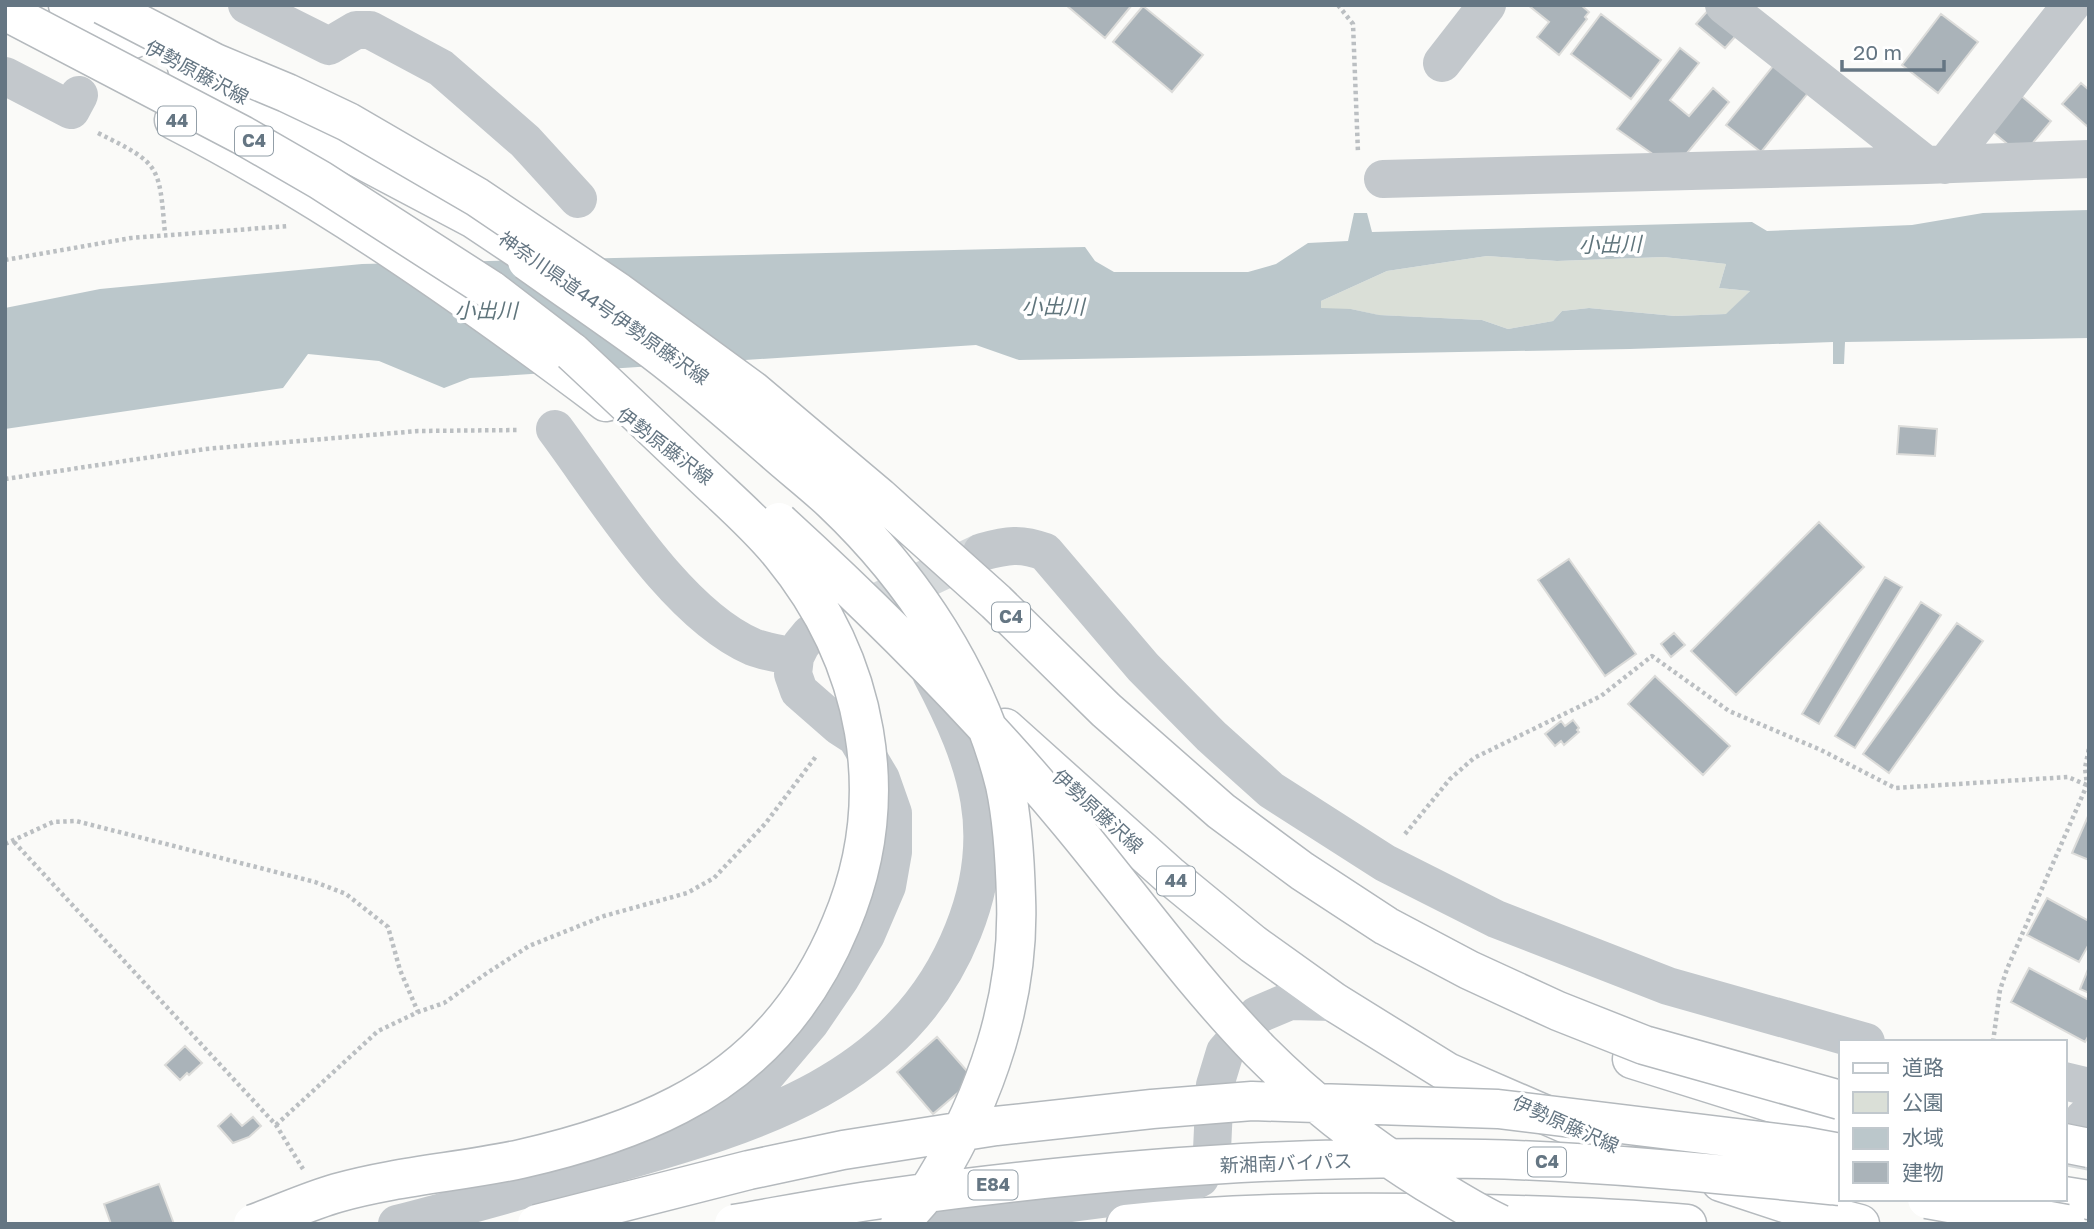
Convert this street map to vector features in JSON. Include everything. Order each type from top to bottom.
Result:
[{"type":"main road","name":"伊勢原藤沢線","points":[[68,5],[474,219]]},
{"type":"main road","name":"C4","points":[[103,5],[215,63],[348,122],[477,197],[618,292],[752,390],[942,552],[1106,710],[1221,811],[1302,871],[1386,926],[1482,976],[1558,1011],[1644,1045],[1839,1100]]},
{"type":"main road","name":"C4","points":[[5,11],[242,135],[320,180],[491,290],[740,511],[781,553],[813,598],[840,649],[859,701],[869,795],[867,838],[858,881],[827,957],[791,1014],[769,1039],[741,1064],[679,1105],[583,1143],[520,1159],[337,1193],[253,1224]]},
{"type":"main road","name":"44","points":[[5,32],[259,167],[465,300],[578,369]]},
{"type":"main road","name":"C4","points":[[215,63],[278,108],[510,249],[655,352],[832,501],[870,540],[901,578],[954,654],[992,742],[1005,787],[1015,853],[1016,948],[1007,1008],[979,1093],[932,1184],[900,1224]]},
{"type":"main road","name":"神奈川県道44号伊勢原藤沢線","points":[[474,219],[644,333],[734,398],[874,513],[1149,768]]},
{"type":"main road","name":"伊勢原藤沢線","points":[[578,369],[797,545],[1169,875],[1253,944],[1334,1002],[1447,1072],[1631,1152],[1806,1210],[1860,1224]]},
{"type":"main road","name":"C4","points":[[578,369],[718,466],[849,587],[928,666],[1036,783],[1210,996],[1261,1051],[1342,1124],[1372,1147],[1500,1224]]},
{"type":"main road","points":[[1149,768],[1297,886],[1380,940],[1470,990],[1644,1064],[1839,1124]]},
{"type":"main road","points":[[537,1224],[749,1170],[843,1150],[996,1126],[1252,1101],[1498,1109],[1839,1153]]},
{"type":"main road","name":"新湘南バイパス","points":[[734,1224],[887,1198],[1086,1174],[1254,1163],[1510,1160],[1646,1166],[1839,1186]]},
{"type":"main road","points":[[2066,1182],[2089,1188]]},
{"type":"main road","points":[[2066,1196],[2089,1200]]},
{"type":"main road","points":[[1938,1201],[2066,1224]]},
{"type":"main road","points":[[1126,1224],[1255,1215],[1375,1213],[1567,1214],[1687,1224]]},
{"type":"street","points":[[247,5],[329,46],[356,30],[370,30],[441,68],[525,141],[578,198]]},
{"type":"street","points":[[1441,63],[1487,5]]},
{"type":"street","points":[[1724,5],[1936,165]]},
{"type":"street","points":[[1936,165],[2071,5]]},
{"type":"street","points":[[5,76],[75,102]]},
{"type":"street","points":[[1383,179],[2089,159]]},
{"type":"street","points":[[555,429],[605,471],[663,576],[720,628],[754,647],[802,646],[793,674],[799,691],[839,726],[856,737],[881,779],[893,813],[893,852],[887,886],[866,935],[840,979],[810,1023],[766,1075],[664,1150]]},
{"type":"street","points":[[982,552],[1006,545],[1027,545],[1045,552],[1143,667],[1211,736],[1270,790],[1385,863],[1496,919],[1668,986],[1859,1040]]},
{"type":"street","points":[[397,1224],[480,1213],[732,1128],[791,1104],[846,1074],[888,1041],[922,1006],[951,961],[974,905],[984,850],[979,791],[961,734],[919,652]]},
{"type":"street","points":[[1149,768],[1223,785],[1270,790]]},
{"type":"street","points":[[909,1224],[1179,1189],[1200,1178],[1212,1150],[1215,1085],[1225,1052],[1257,1015],[1290,1000],[1334,1002]]},
{"type":"street","points":[[2066,1081],[2089,1087]]},
{"type":"path","points":[[1338,5],[1353,24],[1356,149],[1363,168],[1383,179]]},
{"type":"path","points":[[75,102],[86,126],[137,152],[153,167],[161,187],[165,234]]},
{"type":"path","points":[[5,260],[165,234],[296,226]]},
{"type":"path","points":[[5,479],[205,449],[418,431],[555,429]]},
{"type":"path","points":[[1385,863],[1450,779],[1474,758],[1601,696],[1652,656],[1730,711],[1821,750],[1895,788],[2067,778],[2088,786]]},
{"type":"path","points":[[14,842],[276,1125],[378,1031],[444,1003],[529,946],[604,916],[687,893],[714,878],[765,824],[839,726]]},
{"type":"path","points":[[1993,1040],[2000,990],[2007,969],[2088,786],[2085,768],[2089,748]]},
{"type":"path","points":[[5,844],[53,822],[76,821],[315,882],[346,894],[388,927],[400,970],[418,1012]]},
{"type":"green space","points":[[1487,256],[1557,261],[1664,257],[1726,264],[1719,288],[1750,291],[1727,314],[1675,316],[1589,308],[1562,311],[1553,321],[1508,329],[1482,320],[1378,315],[1351,309],[1321,309],[1321,301],[1387,271]]},
{"type":"water","name":"小出川","points":[[2089,210],[2089,338],[1845,342],[1844,364],[1833,364],[1833,342],[1630,349],[1019,360],[976,345],[470,378],[444,388],[379,361],[308,354],[283,388],[5,429],[5,308],[100,289],[362,264],[1085,247],[1095,261],[1114,272],[1248,272],[1276,264],[1308,243],[1348,241],[1354,213],[1367,213],[1372,232],[1752,222],[1767,231],[1912,225],[1983,213]],"holes":[[[1487,256],[1557,261],[1664,257],[1726,264],[1719,288],[1750,291],[1726,314],[1675,316],[1589,308],[1562,311],[1553,321],[1508,329],[1482,320],[1379,315],[1351,309],[1321,308],[1321,301],[1387,271]]]},
{"type":"building","points":[[1066,5],[1132,5],[1105,38]]},
{"type":"building","points":[[1528,5],[1581,5],[1589,12],[1585,17],[1587,19],[1559,55],[1537,37],[1549,22]]},
{"type":"building","points":[[1143,6],[1203,55],[1172,92],[1113,42]]},
{"type":"building","points":[[1712,6],[1741,30],[1725,48],[1696,24]]},
{"type":"building","points":[[1601,14],[1661,60],[1631,99],[1571,54]]},
{"type":"building","points":[[1941,14],[1978,42],[1938,93],[1902,65]]},
{"type":"building","points":[[1680,48],[1699,63],[1670,100],[1689,116],[1713,88],[1729,102],[1674,169],[1617,129]]},
{"type":"building","points":[[1778,60],[1812,88],[1761,152],[1726,125]]},
{"type":"building","points":[[2081,83],[2089,90],[2089,128],[2062,104]]},
{"type":"building","points":[[2018,93],[2051,121],[2022,156],[1988,128]]},
{"type":"building","points":[[1899,426],[1937,429],[1935,456],[1897,454]]},
{"type":"building","points":[[1819,522],[1864,567],[1736,695],[1691,651]]},
{"type":"building","points":[[1569,559],[1636,654],[1605,676],[1538,580]]},
{"type":"building","points":[[1885,577],[1902,587],[1819,724],[1802,714]]},
{"type":"building","points":[[1921,602],[1941,615],[1855,748],[1835,736]]},
{"type":"building","points":[[1957,623],[1983,641],[1889,773],[1863,754]]},
{"type":"building","points":[[1674,633],[1685,645],[1671,657],[1661,644]]},
{"type":"building","points":[[1655,676],[1730,746],[1703,775],[1628,704]]},
{"type":"building","points":[[1573,720],[1579,732],[1564,745],[1561,741],[1555,746],[1545,734],[1561,721],[1565,726]]},
{"type":"building","points":[[2089,814],[2089,860],[2072,853]]},
{"type":"building","points":[[2047,898],[2089,921],[2089,944],[2079,962],[2027,935]]},
{"type":"building","points":[[2089,967],[2089,993],[2080,989]]},
{"type":"building","points":[[2029,968],[2089,1000],[2089,1035],[2085,1042],[2011,1002]]},
{"type":"building","points":[[937,1037],[974,1079],[933,1114],[897,1072]]},
{"type":"building","points":[[185,1046],[202,1063],[180,1080],[165,1065]]},
{"type":"building","points":[[231,1114],[242,1126],[253,1117],[261,1126],[249,1137],[233,1143],[218,1126]]},
{"type":"building","points":[[159,1184],[174,1224],[111,1224],[104,1204]]},
{"type":"tunnel","points":[[810,634],[982,552]]},
{"type":"tunnel","points":[[2064,1224],[2083,1127]]}]
